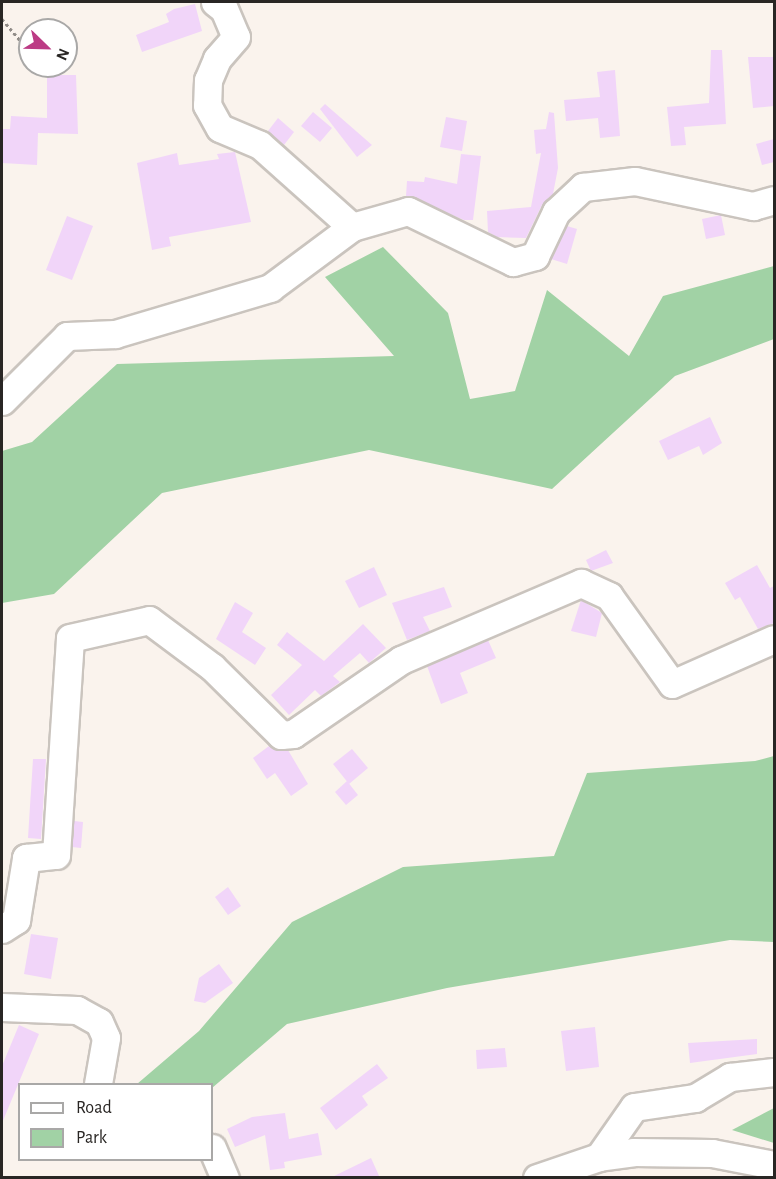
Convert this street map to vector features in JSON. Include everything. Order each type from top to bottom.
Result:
[{"type":"street","points":[[215,2],[224,9],[236,37],[217,59],[208,81],[207,105],[220,128],[260,145],[352,227]]},
{"type":"street","points":[[2,401],[67,336],[115,334],[270,288],[352,227],[408,211],[513,262],[535,256],[556,212],[583,187],[635,181],[753,206],[774,200]]},
{"type":"street","points":[[2,929],[16,920],[26,858],[56,855],[70,638],[149,620],[212,667],[281,735],[293,734],[401,660],[581,583],[609,596],[672,684],[774,639]]},
{"type":"street","points":[[2,1007],[77,1010],[99,1022],[106,1038],[98,1083]]},
{"type":"street","points":[[599,1158],[634,1107],[695,1098],[730,1077],[774,1072]]},
{"type":"street","points":[[213,1150],[225,1178]]},
{"type":"street","points":[[537,1178],[599,1158],[633,1152],[712,1154],[774,1165]]},
{"type":"path","points":[[2,19],[18,38]]},
{"type":"green space","points":[[383,247],[448,313],[470,399],[515,391],[547,290],[629,356],[663,296],[774,266],[774,339],[675,376],[552,489],[369,450],[162,493],[54,594],[2,603],[2,451],[32,442],[117,364],[394,356],[325,277]]},
{"type":"green space","points":[[774,756],[774,942],[730,940],[447,988],[287,1024],[213,1087],[213,1083],[138,1083],[199,1031],[292,922],[403,867],[554,856],[587,773],[755,761]]},
{"type":"green space","points":[[774,1108],[774,1143],[732,1130]]},
{"type":"building","points":[[195,4],[202,31],[142,52],[136,35],[169,22],[166,14],[174,9]]},
{"type":"building","points":[[711,50],[722,50],[726,124],[684,127],[686,145],[671,146],[667,107],[709,103]]},
{"type":"building","points":[[748,57],[774,57],[774,106],[753,108]]},
{"type":"building","points":[[615,70],[620,136],[600,138],[598,118],[566,121],[564,100],[600,97],[597,72]]},
{"type":"building","points":[[47,78],[76,78],[78,134],[38,133],[37,165],[2,163],[2,129],[10,129],[11,116],[47,118]]},
{"type":"building","points":[[325,104],[372,145],[357,157],[320,109]]},
{"type":"building","points":[[313,112],[332,128],[320,142],[301,126]]},
{"type":"building","points":[[549,112],[554,113],[558,168],[553,194],[542,205],[526,238],[497,237],[488,232],[487,211],[531,207],[541,153],[536,154],[534,130],[546,129]]},
{"type":"building","points":[[446,117],[467,121],[462,151],[440,147]]},
{"type":"building","points":[[278,118],[294,132],[284,145],[268,131]]},
{"type":"building","points":[[774,139],[774,162],[762,165],[756,144]]},
{"type":"building","points":[[235,152],[251,222],[169,237],[171,246],[152,250],[137,163],[177,153],[179,165],[219,159],[217,154]]},
{"type":"building","points":[[461,154],[481,156],[473,220],[464,220],[406,196],[407,181],[424,182],[425,177],[457,184]]},
{"type":"building","points":[[721,215],[725,235],[706,239],[702,219]]},
{"type":"building","points":[[67,216],[93,226],[72,280],[46,270]]},
{"type":"building","points":[[567,226],[577,229],[567,264],[551,259]]},
{"type":"building","points":[[710,417],[722,443],[703,455],[699,446],[668,460],[659,441]]},
{"type":"building","points":[[606,550],[613,563],[591,571],[586,560]]},
{"type":"building","points":[[757,565],[770,588],[774,586],[774,623],[758,629],[740,597],[735,600],[725,583]]},
{"type":"building","points":[[374,567],[387,595],[359,608],[345,581]]},
{"type":"building","points":[[444,587],[452,607],[423,617],[430,631],[407,640],[392,603]]},
{"type":"building","points":[[581,600],[602,613],[596,637],[571,631]]},
{"type":"building","points":[[235,602],[253,613],[242,632],[266,648],[255,665],[216,639]]},
{"type":"building","points":[[363,624],[386,648],[369,663],[360,653],[333,676],[340,682],[321,696],[315,690],[289,715],[271,695],[302,665],[277,645],[287,632],[324,661]]},
{"type":"building","points":[[488,640],[496,658],[460,673],[468,693],[441,704],[427,666]]},
{"type":"building","points":[[269,746],[288,750],[308,784],[291,796],[275,773],[267,779],[253,758]]},
{"type":"building","points":[[352,749],[368,768],[349,784],[333,764]]},
{"type":"building","points":[[33,759],[46,759],[41,839],[28,838]]},
{"type":"building","points":[[347,781],[358,795],[346,805],[335,792]]},
{"type":"building","points":[[74,821],[83,822],[81,848],[72,847]]},
{"type":"building","points":[[228,887],[241,906],[228,915],[215,897]]},
{"type":"building","points":[[31,934],[58,938],[51,979],[24,974]]},
{"type":"building","points":[[219,964],[233,983],[205,1003],[194,1001],[199,978]]},
{"type":"building","points":[[19,1025],[39,1034],[2,1123],[2,1066]]},
{"type":"building","points":[[595,1027],[599,1067],[566,1071],[561,1031]]},
{"type":"building","points":[[757,1039],[757,1054],[690,1063],[688,1043]]},
{"type":"building","points":[[505,1048],[507,1067],[477,1069],[476,1050]]},
{"type":"building","points":[[377,1064],[388,1078],[362,1096],[368,1105],[336,1130],[320,1108]]},
{"type":"building","points":[[285,1113],[289,1139],[318,1133],[322,1155],[284,1162],[285,1168],[270,1170],[265,1135],[235,1147],[227,1129],[252,1117]]},
{"type":"building","points":[[371,1158],[380,1178],[330,1178]]}]
